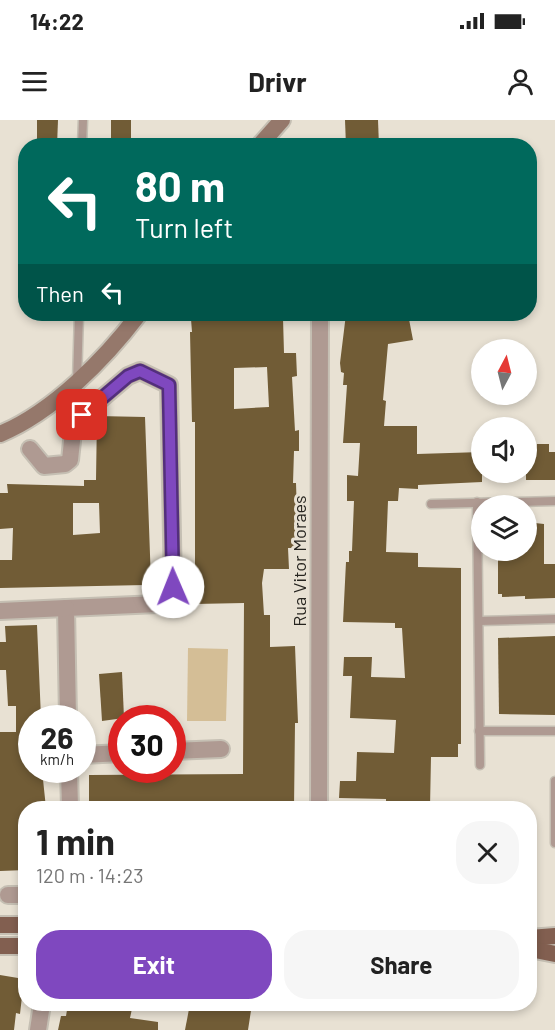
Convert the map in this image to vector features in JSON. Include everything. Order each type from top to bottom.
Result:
[{"type":"main road","points":[[266,138],[282,120]]},
{"type":"main road","points":[[0,434],[17,427],[77,383],[133,321]]},
{"type":"main road","points":[[0,925],[18,925]]},
{"type":"main road","points":[[537,937],[555,936]]},
{"type":"main road","points":[[0,946],[18,946]]},
{"type":"main road","points":[[537,950],[555,954]]},
{"type":"street","name":"Rua Vitor Moraes","points":[[318,801],[320,321]]},
{"type":"street","points":[[0,611],[158,604],[168,598],[173,587],[169,385],[140,371],[128,376],[74,422],[70,460],[65,464],[44,466],[30,449]]},
{"type":"street","points":[[66,608],[68,705]]},
{"type":"street","points":[[186,750],[222,749]]},
{"type":"street","points":[[69,783],[70,801]]},
{"type":"street","points":[[38,1030],[41,1011]]},
{"type":"lane","points":[[82,120],[82,138]]},
{"type":"lane","points":[[77,383],[79,321]]},
{"type":"lane","points":[[537,501],[555,501]]},
{"type":"lane","points":[[431,504],[471,502]]},
{"type":"lane","points":[[478,561],[480,765]]},
{"type":"lane","points":[[479,621],[555,620]]},
{"type":"lane","points":[[479,731],[555,731]]},
{"type":"lane","points":[[555,781],[555,843]]},
{"type":"shaded area","points":[[188,648],[228,649],[226,721],[187,721]]},
{"type":"building","points":[[37,120],[58,120],[57,138],[37,138]]},
{"type":"building","points":[[111,120],[131,120],[131,138],[111,138]]},
{"type":"building","points":[[345,120],[378,120],[379,138],[346,138]]},
{"type":"building","points":[[191,321],[283,321],[284,353],[296,353],[297,376],[292,377],[295,431],[299,430],[299,451],[294,451],[293,483],[296,483],[298,548],[288,548],[289,569],[264,569],[262,583],[264,615],[270,615],[270,647],[295,646],[298,723],[295,723],[294,801],[89,801],[89,783],[96,783],[96,775],[108,775],[108,783],[186,783],[186,774],[243,774],[244,603],[195,604],[195,422],[192,422],[190,332],[192,332]],"holes":[[[267,367],[269,407],[234,409],[234,368]]]},
{"type":"building","points":[[345,321],[409,321],[413,340],[388,344],[383,400],[386,401],[384,426],[417,426],[417,454],[471,452],[471,483],[418,485],[418,489],[399,488],[398,501],[388,501],[386,552],[418,553],[418,567],[461,568],[461,744],[458,744],[458,757],[431,757],[430,801],[339,798],[340,781],[356,781],[357,752],[394,753],[396,720],[350,718],[352,676],[343,676],[344,657],[372,657],[371,677],[405,678],[402,628],[395,628],[395,623],[343,622],[346,562],[349,562],[349,551],[352,551],[354,501],[347,501],[347,475],[358,476],[360,443],[343,443],[347,385],[343,385],[344,373],[341,372]]},
{"type":"building","points":[[97,416],[145,417],[151,582],[145,582],[145,585],[0,588],[0,560],[12,560],[13,528],[0,529],[0,493],[8,493],[7,484],[84,486],[84,480],[96,480]],"holes":[[[73,503],[99,503],[100,533],[73,535]]]},
{"type":"building","points":[[537,444],[549,444],[549,452],[555,452],[555,480],[537,480]]},
{"type":"building","points":[[537,523],[544,524],[544,564],[555,564],[555,598],[525,599],[525,596],[502,597],[502,594],[498,594],[498,561],[537,561]]},
{"type":"building","points":[[37,625],[40,705],[18,705],[18,783],[43,783],[45,801],[18,801],[18,870],[0,871],[0,732],[16,732],[16,706],[8,706],[6,670],[0,670],[0,642],[6,642],[5,626]]},
{"type":"building","points":[[555,636],[555,715],[499,714],[498,638]]},
{"type":"building","points":[[122,672],[123,705],[108,705],[108,720],[102,721],[99,674]]},
{"type":"building","points":[[0,975],[18,978],[18,1011],[20,1011],[20,1014],[16,1013],[14,1030],[0,1030]]},
{"type":"building","points":[[67,1011],[132,1011],[130,1018],[158,1022],[158,1030],[58,1030],[61,1016],[66,1016]]},
{"type":"building","points":[[189,1011],[251,1011],[248,1030],[185,1030]]},
{"type":"route","points":[[82,415],[128,376],[140,371],[155,376],[169,385],[173,587]]}]
